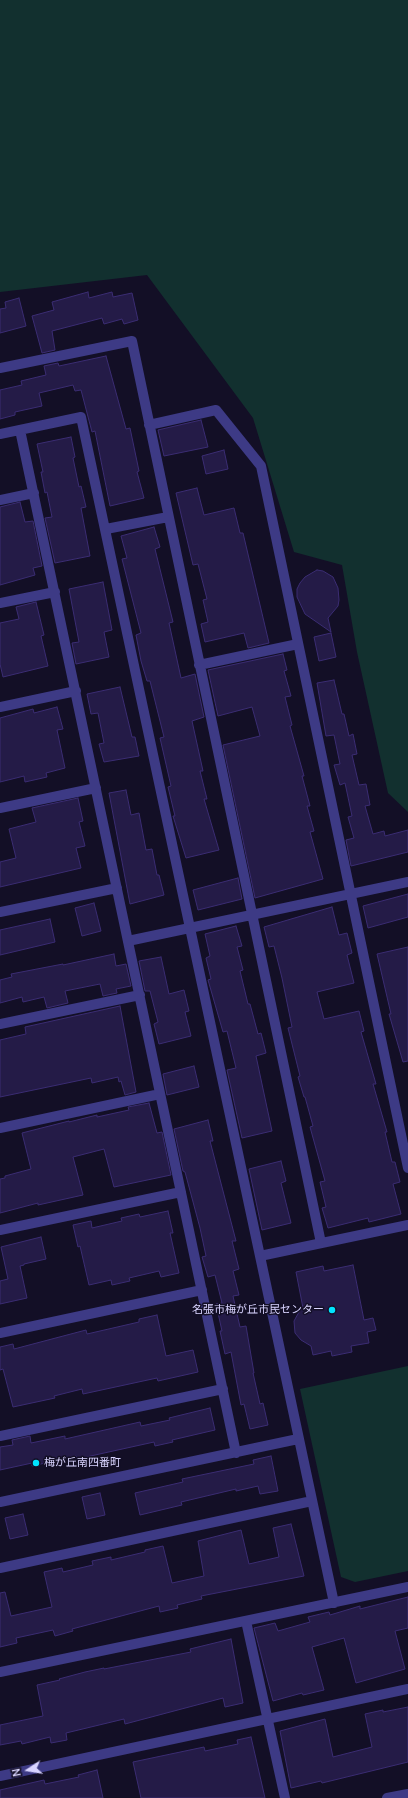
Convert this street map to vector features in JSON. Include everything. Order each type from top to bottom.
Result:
[{"type":"street","points":[[0,368],[132,341],[321,1243]]},
{"type":"street","points":[[149,426],[216,410],[261,466],[408,1168]]},
{"type":"street","points":[[0,434],[81,417],[334,1603]]},
{"type":"street","points":[[20,430],[236,1453]]},
{"type":"street","points":[[0,500],[34,493]]},
{"type":"street","points":[[106,529],[168,517]]},
{"type":"street","points":[[0,603],[55,592]]},
{"type":"street","points":[[199,665],[298,644]]},
{"type":"street","points":[[0,707],[76,691]]},
{"type":"street","points":[[0,808],[96,788]]},
{"type":"street","points":[[128,941],[408,882]]},
{"type":"street","points":[[0,912],[117,888]]},
{"type":"street","points":[[0,1024],[140,995]]},
{"type":"street","points":[[0,1128],[160,1094]]},
{"type":"street","points":[[0,1230],[181,1192]]},
{"type":"street","points":[[260,1256],[408,1225]]},
{"type":"street","points":[[0,1333],[202,1290]]},
{"type":"street","points":[[0,1436],[223,1389]]},
{"type":"street","points":[[0,1502],[298,1439]]},
{"type":"street","points":[[0,1568],[312,1501]]},
{"type":"street","points":[[0,1672],[408,1587]]},
{"type":"street","points":[[246,1621],[285,1798]]},
{"type":"street","points":[[0,1776],[408,1689]]},
{"type":"street","points":[[387,1798],[408,1794]]},
{"type":"green space","points":[[0,0],[408,0],[408,812],[388,793],[357,652],[342,565],[294,552],[253,418],[147,275],[0,292]]},
{"type":"green space","points":[[408,1366],[408,1571],[355,1582],[341,1577],[300,1389]]},
{"type":"building","points":[[88,292],[89,298],[112,292],[113,297],[132,293],[138,320],[124,324],[122,319],[104,324],[102,318],[52,331],[55,350],[42,353],[32,316],[54,310],[52,302]]},
{"type":"building","points":[[19,298],[26,326],[0,333],[0,309],[6,308],[5,302]]},
{"type":"building","points":[[106,356],[126,429],[130,428],[139,471],[137,472],[144,498],[110,506],[95,431],[92,432],[81,390],[75,391],[73,385],[39,393],[42,406],[15,412],[15,415],[0,419],[0,390],[22,385],[21,381],[46,375],[44,366],[58,363],[59,366]]},
{"type":"building","points":[[201,420],[208,447],[164,456],[158,430]]},
{"type":"building","points":[[71,437],[75,457],[73,458],[79,487],[81,486],[86,507],[81,508],[90,556],[55,563],[45,518],[52,517],[47,492],[45,493],[41,472],[43,472],[37,444]]},
{"type":"building","points":[[224,450],[228,469],[206,474],[202,456]]},
{"type":"building","points":[[197,488],[204,515],[234,508],[240,533],[243,533],[269,643],[248,648],[244,633],[205,642],[201,624],[208,622],[203,600],[207,599],[198,564],[193,565],[176,493]]},
{"type":"building","points":[[20,502],[25,522],[33,521],[42,566],[33,568],[35,575],[0,585],[0,507]]},
{"type":"building","points":[[154,527],[160,547],[155,549],[173,622],[169,623],[181,678],[195,674],[204,717],[192,721],[203,771],[200,771],[207,799],[204,799],[219,850],[186,858],[173,816],[175,816],[168,787],[171,786],[160,738],[164,737],[150,681],[147,681],[141,661],[136,635],[141,633],[122,559],[127,558],[121,536]]},
{"type":"building","points":[[317,570],[323,571],[333,577],[338,588],[338,606],[328,618],[331,632],[305,614],[297,597],[297,589],[300,583],[305,577]]},
{"type":"building","points":[[103,582],[112,630],[104,632],[109,657],[76,664],[72,643],[79,642],[69,589]]},
{"type":"building","points":[[36,602],[44,635],[41,636],[48,666],[3,677],[0,664],[0,623],[19,619],[16,607]]},
{"type":"building","points":[[331,633],[336,657],[319,661],[314,637]]},
{"type":"building","points":[[283,654],[287,670],[284,671],[291,696],[285,697],[292,725],[290,726],[304,776],[302,776],[310,806],[307,806],[314,831],[310,832],[323,879],[255,898],[223,745],[260,736],[252,707],[218,716],[208,670]]},
{"type":"building","points":[[334,680],[349,736],[353,734],[357,754],[352,755],[359,785],[366,784],[370,805],[365,806],[373,834],[384,831],[385,836],[408,830],[408,852],[351,866],[346,840],[354,838],[348,817],[352,816],[345,783],[340,785],[334,765],[340,764],[334,735],[326,736],[317,683]]},
{"type":"building","points":[[120,687],[132,737],[135,737],[139,756],[104,762],[99,744],[104,743],[98,713],[91,714],[87,694]]},
{"type":"building","points":[[57,707],[63,729],[57,730],[65,768],[46,773],[47,777],[25,782],[24,776],[0,782],[0,718],[33,709],[34,713]]},
{"type":"building","points":[[126,790],[131,815],[139,813],[146,850],[152,849],[157,875],[159,875],[164,895],[130,904],[109,793]]},
{"type":"building","points":[[78,798],[83,821],[79,822],[85,846],[76,848],[81,868],[0,887],[0,862],[16,858],[9,829],[36,822],[32,808]]},
{"type":"building","points":[[238,878],[242,899],[198,910],[193,890]]},
{"type":"building","points":[[408,894],[408,917],[368,928],[363,906]]},
{"type":"building","points":[[94,903],[101,931],[82,936],[75,908]]},
{"type":"building","points":[[332,907],[339,935],[347,933],[352,953],[347,955],[354,983],[317,992],[324,1019],[359,1011],[364,1031],[361,1032],[376,1084],[373,1084],[387,1132],[385,1132],[392,1162],[395,1162],[400,1182],[393,1184],[401,1214],[369,1222],[368,1218],[328,1228],[322,1208],[326,1207],[320,1182],[325,1181],[310,1127],[313,1126],[298,1077],[300,1076],[288,1028],[292,1027],[282,978],[274,946],[269,947],[264,927]]},
{"type":"building","points":[[50,919],[55,942],[0,955],[0,930]]},
{"type":"building","points":[[236,926],[242,946],[237,947],[243,970],[240,971],[248,1004],[250,1004],[258,1034],[261,1033],[266,1053],[256,1056],[272,1131],[242,1138],[227,1070],[236,1068],[227,1031],[223,1032],[208,980],[211,979],[206,958],[210,956],[205,934]]},
{"type":"building","points":[[408,947],[408,1061],[403,1062],[389,1014],[391,1014],[377,954]]},
{"type":"building","points":[[114,954],[116,966],[126,964],[131,986],[116,989],[117,993],[103,996],[100,984],[65,991],[68,1003],[47,1008],[44,997],[23,1002],[22,997],[0,1003],[0,980],[12,977],[11,974]]},
{"type":"building","points":[[161,957],[169,994],[184,990],[189,1011],[185,1012],[191,1036],[159,1044],[154,1024],[158,1022],[150,991],[145,991],[139,961]]},
{"type":"building","points":[[120,1006],[136,1092],[125,1095],[121,1081],[119,1082],[118,1077],[92,1083],[91,1078],[0,1097],[0,1040],[26,1034],[25,1027]]},
{"type":"building","points":[[194,1066],[199,1087],[167,1095],[163,1074]]},
{"type":"building","points":[[149,1103],[157,1133],[162,1132],[171,1175],[114,1187],[104,1149],[73,1157],[83,1195],[38,1205],[38,1203],[0,1213],[0,1179],[5,1178],[5,1176],[31,1169],[22,1133],[69,1121],[129,1110],[128,1107]]},
{"type":"building","points":[[208,1120],[213,1141],[210,1141],[236,1241],[232,1241],[239,1269],[233,1271],[239,1295],[233,1296],[240,1327],[246,1326],[253,1373],[260,1404],[263,1403],[268,1425],[250,1429],[244,1404],[241,1405],[231,1352],[225,1354],[216,1304],[222,1303],[215,1275],[208,1277],[202,1257],[206,1256],[200,1228],[185,1172],[183,1171],[174,1129]]},
{"type":"building","points":[[281,1161],[286,1181],[281,1183],[291,1223],[262,1230],[249,1169]]},
{"type":"building","points":[[168,1211],[173,1233],[170,1233],[179,1273],[161,1277],[159,1271],[129,1278],[130,1281],[112,1285],[111,1280],[89,1285],[80,1246],[78,1247],[73,1225],[91,1221],[92,1228],[122,1221],[121,1218],[139,1214],[140,1217]]},
{"type":"building","points":[[41,1237],[46,1259],[20,1266],[27,1298],[0,1304],[0,1281],[8,1279],[1,1247]]},
{"type":"building","name":"名張市梅が丘市民センター","points":[[353,1265],[364,1320],[373,1318],[376,1330],[367,1332],[369,1343],[351,1346],[352,1352],[332,1356],[331,1351],[313,1355],[311,1346],[301,1340],[295,1333],[294,1321],[303,1308],[296,1272],[323,1266],[324,1271]]},
{"type":"building","points":[[157,1315],[166,1356],[193,1350],[198,1372],[158,1381],[157,1378],[83,1394],[82,1389],[54,1396],[55,1398],[13,1407],[3,1369],[0,1370],[0,1347],[13,1344],[14,1349],[86,1330],[87,1334],[139,1322],[139,1319]]},
{"type":"building","points":[[210,1408],[215,1430],[172,1440],[173,1442],[155,1446],[154,1442],[77,1459],[76,1456],[32,1466],[32,1463],[0,1470],[0,1447],[13,1445],[12,1440],[30,1436],[31,1443],[65,1436],[65,1439],[140,1422],[141,1426],[170,1420],[169,1418]]},
{"type":"building","points":[[271,1456],[278,1491],[260,1494],[258,1486],[236,1491],[236,1489],[181,1502],[182,1505],[140,1515],[135,1493],[183,1482],[182,1479],[254,1464],[253,1460]]},
{"type":"building","points":[[100,1493],[105,1515],[87,1519],[82,1497]]},
{"type":"building","points":[[23,1514],[28,1535],[10,1539],[5,1518]]},
{"type":"building","points":[[291,1524],[304,1576],[201,1596],[202,1599],[177,1605],[178,1608],[160,1612],[159,1606],[72,1629],[73,1631],[55,1636],[53,1630],[16,1638],[17,1643],[0,1647],[0,1593],[5,1592],[11,1616],[52,1607],[44,1572],[62,1568],[63,1572],[93,1565],[92,1561],[111,1557],[111,1560],[163,1546],[172,1583],[204,1576],[198,1541],[241,1530],[249,1564],[279,1557],[273,1528]]},
{"type":"building","points":[[408,1597],[408,1628],[395,1631],[405,1669],[356,1683],[344,1638],[312,1647],[324,1690],[303,1695],[302,1693],[273,1701],[254,1628],[275,1623],[278,1631],[310,1622],[308,1617],[329,1612],[330,1615],[360,1606],[360,1609]]},
{"type":"building","points":[[231,1639],[243,1703],[225,1707],[223,1698],[125,1724],[124,1719],[66,1733],[67,1740],[51,1743],[50,1737],[22,1744],[21,1741],[0,1745],[0,1725],[43,1716],[37,1685],[85,1672],[191,1652],[190,1649]]},
{"type":"building","points":[[408,1707],[408,1762],[322,1783],[321,1781],[291,1788],[280,1731],[325,1719],[333,1757],[372,1747],[365,1714]]},
{"type":"building","points":[[251,1737],[265,1798],[141,1798],[133,1762],[204,1747],[205,1751],[238,1744],[237,1740]]},
{"type":"building","points":[[97,1770],[103,1798],[0,1798],[0,1790],[44,1780],[45,1784],[79,1777],[78,1775]]},
{"type":"place","name":"名張市梅が丘市民センター","points":[[332,1310]]},
{"type":"place","name":"梅が丘南四番町","points":[[36,1463]]}]
